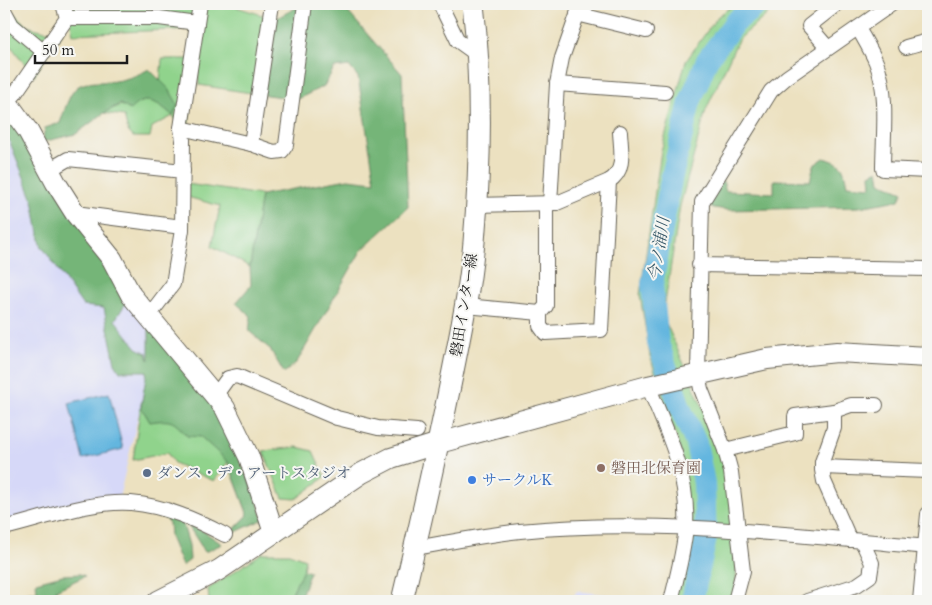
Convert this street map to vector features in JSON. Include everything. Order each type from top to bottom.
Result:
[{"type":"main road","name":"磐田インター線","points":[[402,601],[439,442],[466,306],[474,243],[481,128],[479,56],[474,4]]},
{"type":"street","points":[[63,4],[67,18]]},
{"type":"street","points":[[148,317],[173,284],[182,227],[183,140],[180,128],[200,4]]},
{"type":"street","points":[[251,144],[272,4]]},
{"type":"street","points":[[180,128],[251,144],[274,152],[282,151],[286,145],[305,4]]},
{"type":"street","points":[[440,4],[458,41],[479,56]]},
{"type":"street","points":[[828,48],[810,26],[837,4]]},
{"type":"street","points":[[736,601],[744,570],[732,531],[731,472],[695,375],[702,202],[772,91],[828,48],[892,4]]},
{"type":"street","points":[[609,181],[601,330],[545,333],[540,326],[540,313],[546,306],[548,204],[557,84],[562,58],[579,9],[646,31]]},
{"type":"street","points":[[4,10],[12,25],[44,52]]},
{"type":"street","points":[[67,18],[159,18],[197,23]]},
{"type":"street","points":[[67,18],[14,95],[5,99],[28,131],[75,213],[112,258],[131,295],[225,408],[249,457],[274,532]]},
{"type":"street","points":[[858,28],[876,63],[881,85],[884,108],[883,169],[928,171]]},
{"type":"street","points":[[906,47],[928,41]]},
{"type":"street","points":[[557,84],[665,92]]},
{"type":"street","points":[[476,205],[557,203],[617,177],[621,169],[620,132]]},
{"type":"street","points":[[49,170],[68,159],[182,171]]},
{"type":"street","points":[[75,213],[182,227]]},
{"type":"street","points":[[699,265],[928,269]]},
{"type":"street","points":[[466,306],[540,313]]},
{"type":"street","points":[[158,601],[219,570],[362,473],[391,458],[439,442],[650,386],[767,359],[801,354],[837,352],[928,357]]},
{"type":"street","points":[[215,396],[228,378],[237,376],[337,418],[378,428],[417,432]]},
{"type":"street","points":[[650,386],[676,452],[685,491],[687,527],[671,601]]},
{"type":"street","points":[[724,450],[795,433],[795,416],[834,411],[851,404],[876,405]]},
{"type":"street","points":[[807,601],[856,585],[870,576],[872,563],[856,541],[824,481],[822,467],[834,428],[834,411]]},
{"type":"street","points":[[822,467],[928,471]]},
{"type":"street","points":[[4,528],[99,505],[132,503],[184,515],[225,535]]},
{"type":"street","points":[[920,601],[927,546],[928,514]]},
{"type":"street","points":[[415,548],[519,531],[687,527],[927,546]]},
{"type":"shaded area","points":[[7,135],[148,317],[150,366],[119,498],[4,523],[4,136]]},
{"type":"shaded area","points":[[577,591],[654,601],[570,601]]},
{"type":"green space","points":[[4,4],[19,19],[36,29],[62,33],[34,76],[11,46],[4,44]]},
{"type":"green space","points":[[66,4],[227,4],[275,19],[267,53],[251,93],[199,85],[197,62],[187,134],[173,116],[152,127],[150,137],[133,137],[128,131],[124,116],[104,113],[139,100],[153,100],[173,115],[169,89],[160,82],[162,59],[196,59],[194,29],[73,34]]},
{"type":"green space","points":[[303,4],[341,4],[402,74],[408,207],[361,251],[297,362],[284,373],[270,349],[249,331],[251,316],[236,303],[251,285],[250,267],[261,195],[348,179],[375,182],[358,77],[349,66],[334,68],[324,86],[298,99],[251,93],[266,59],[275,19]]},
{"type":"green space","points":[[735,4],[779,4],[738,40],[706,110],[680,206],[663,316],[720,447],[738,531],[735,601],[671,601],[689,546],[681,453],[650,356],[640,295],[661,151],[686,61],[717,17]]},
{"type":"green space","points":[[149,69],[169,89],[178,105],[173,116],[152,102],[141,102],[130,110],[120,104],[104,113],[76,134],[42,142],[45,128],[60,123],[69,99],[77,87],[91,83],[124,79]]},
{"type":"green space","points":[[16,111],[131,295],[115,320],[137,348],[147,353],[149,360],[149,319],[215,396],[264,519],[229,535],[248,515],[228,462],[201,437],[187,436],[172,422],[150,422],[141,407],[147,371],[120,371],[115,363],[104,308],[83,306],[41,245],[33,200],[7,135]]},
{"type":"green space","points":[[824,158],[842,167],[847,185],[871,187],[870,174],[878,170],[880,182],[903,192],[899,200],[859,207],[728,210],[714,208],[702,202],[723,181],[726,191],[774,193],[774,180],[810,181],[814,165]]},
{"type":"green space","points":[[187,184],[261,195],[250,267],[212,246],[220,206],[187,197]]},
{"type":"green space","points":[[149,319],[263,500],[229,535],[248,515],[228,462],[214,481],[174,463],[167,453],[133,460],[141,404],[150,366]]},
{"type":"green space","points":[[297,447],[313,451],[325,477],[296,499],[283,498],[263,451]]},
{"type":"green space","points":[[162,515],[181,518],[189,545],[190,560],[182,566],[170,537],[169,523]]},
{"type":"green space","points":[[189,527],[200,529],[222,544],[205,552]]},
{"type":"green space","points":[[262,553],[289,553],[305,559],[303,570],[288,601],[209,601],[208,589]]},
{"type":"green space","points":[[303,570],[310,572],[299,601],[288,601]]},
{"type":"green space","points":[[80,574],[85,576],[56,590],[58,601],[24,601],[24,594],[37,591],[36,582],[62,575]]},
{"type":"water","points":[[109,393],[123,449],[83,459],[69,403]]},
{"type":"waterway","name":"今ノ浦川","points":[[692,601],[706,538],[704,483],[696,443],[681,410],[658,343],[652,285],[671,180],[690,102],[707,60],[735,22],[758,4]]},
{"type":"place","name":"磐田北保育園","points":[[601,468]]},
{"type":"place","name":"ダンス・デ・アートスタジオ","points":[[147,473]]},
{"type":"place","name":"サークルK","points":[[472,480]]}]
